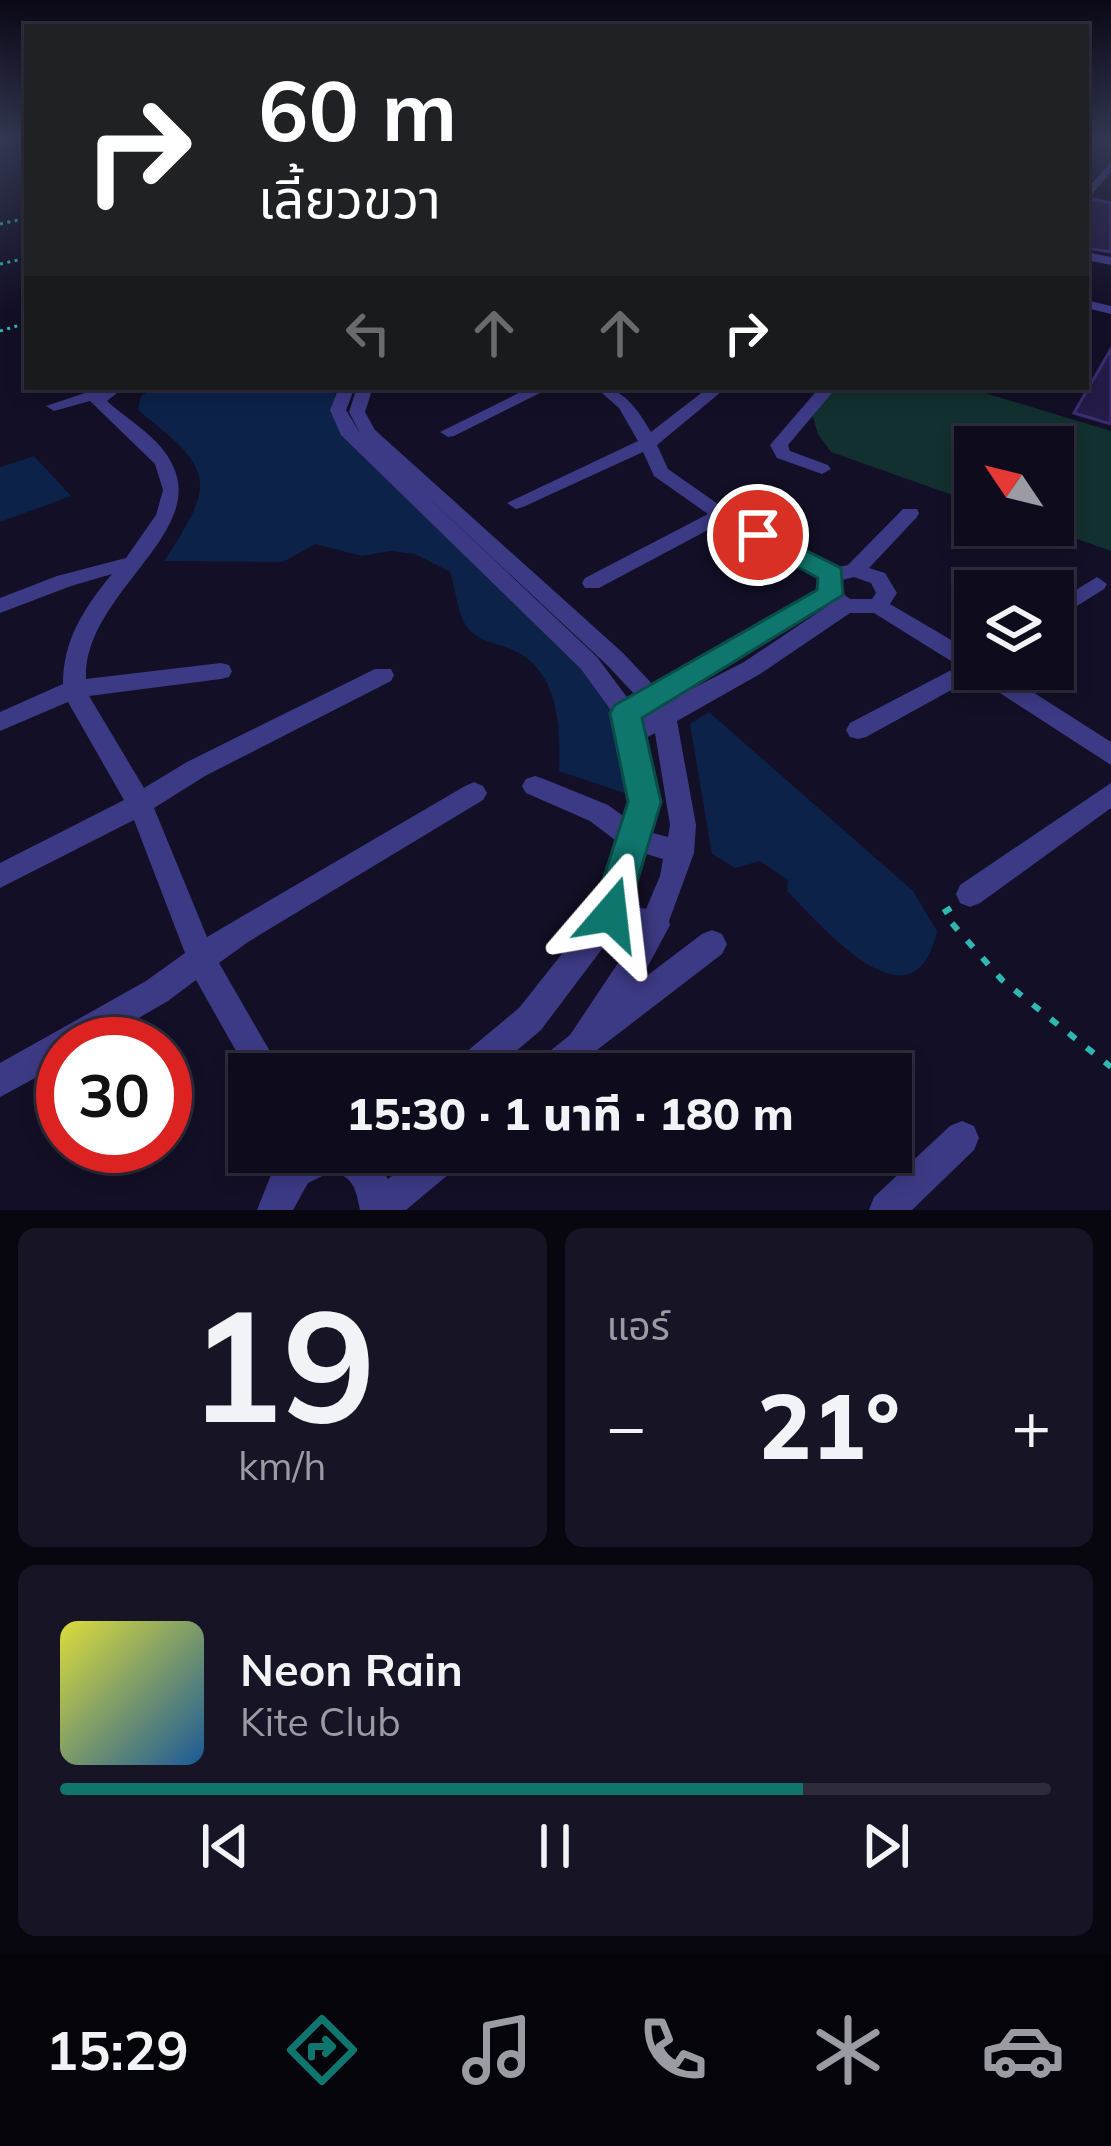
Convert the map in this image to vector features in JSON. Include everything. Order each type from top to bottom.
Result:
[{"type":"street","points":[[53,406],[107,390]]},
{"type":"street","points":[[112,390],[98,401],[163,461],[172,480],[170,508],[153,539],[95,605],[76,655],[75,689],[140,803],[202,959],[255,1053]]},
{"type":"street","points":[[346,390],[338,410],[346,431],[659,710],[683,825],[681,853],[656,926],[580,1046]]},
{"type":"street","points":[[364,390],[357,412],[368,433],[590,663],[629,724],[644,802],[611,914],[530,1019],[489,1053]]},
{"type":"street","points":[[448,432],[538,390]]},
{"type":"street","points":[[607,390],[625,405],[660,472],[836,592],[878,606],[954,653]]},
{"type":"street","points":[[516,503],[648,443],[715,390]]},
{"type":"street","points":[[822,470],[783,454],[778,445],[826,390]]},
{"type":"street","points":[[629,724],[659,710],[836,592],[910,513]]},
{"type":"street","points":[[592,583],[721,514]]},
{"type":"street","points":[[0,606],[64,581],[133,562]]},
{"type":"street","points":[[855,569],[878,578],[887,593],[878,606]]},
{"type":"street","points":[[1074,599],[1096,584]]},
{"type":"street","points":[[0,722],[75,689],[220,670]]},
{"type":"street","points":[[0,876],[383,675]]},
{"type":"street","points":[[858,730],[954,679]]},
{"type":"street","points":[[1012,690],[1111,755]]},
{"type":"street","points":[[536,786],[599,813],[634,839],[681,853]]},
{"type":"street","points":[[111,1017],[157,991],[238,932],[473,793]]},
{"type":"street","points":[[970,894],[1111,794]]},
{"type":"street","points":[[611,914],[656,926]]},
{"type":"street","points":[[572,1053],[712,944]]},
{"type":"street","points":[[0,1081],[36,1060]]},
{"type":"street","points":[[887,1210],[962,1138]]},
{"type":"street","points":[[274,1210],[294,1173]]},
{"type":"street","points":[[370,1173],[378,1210]]},
{"type":"street","points":[[378,1210],[423,1173]]},
{"type":"path","points":[[970,894],[943,914],[974,952],[1111,1066]]},
{"type":"green space","points":[[830,390],[975,390],[1111,431],[1111,551],[1074,538],[1074,426],[954,426],[954,496],[831,452],[818,434],[810,407]]},
{"type":"water","points":[[152,390],[336,390],[332,407],[592,670],[635,756],[630,795],[559,771],[557,717],[538,669],[525,657],[471,631],[461,615],[450,572],[415,554],[391,551],[362,556],[315,544],[283,562],[164,561],[193,512],[199,478],[181,448],[138,410],[141,396]]},
{"type":"water","points":[[34,456],[71,496],[0,522],[0,467]]},
{"type":"water","points":[[709,712],[913,891],[937,931],[925,961],[909,974],[889,974],[866,963],[787,891],[788,880],[760,861],[735,868],[712,854],[690,724]]},
{"type":"building","points":[[1093,199],[1111,203],[1111,252],[1089,248]]},
{"type":"building","points":[[1111,349],[1111,424],[1074,413]]},
{"type":"route","points":[[611,914],[644,802],[626,713],[830,595],[832,574],[758,535]]}]
